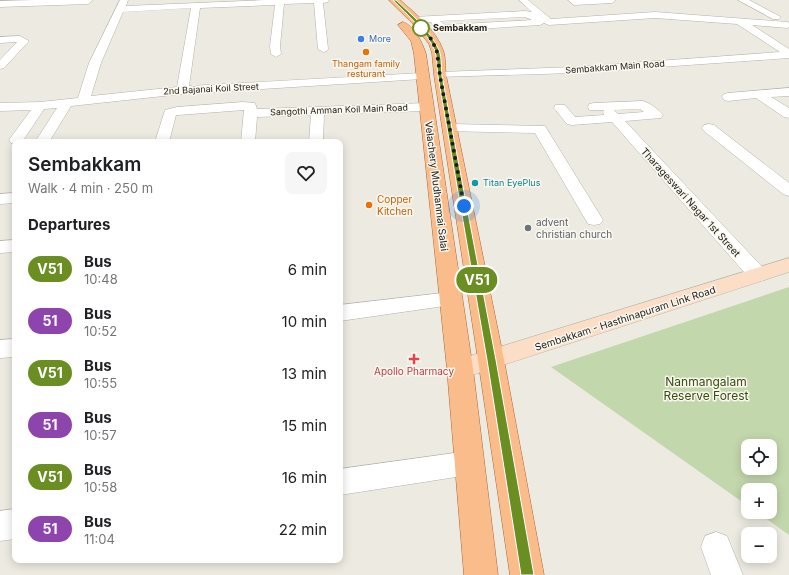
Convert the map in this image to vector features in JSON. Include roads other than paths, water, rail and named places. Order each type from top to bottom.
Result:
[{"type":"main road","name":"Velachery Mudhanmai Salai","points":[[383,0],[416,41],[450,127],[527,575]]},
{"type":"main road","name":"Velachery Mudhanmai Salai","points":[[419,15],[437,52],[431,76],[427,107],[460,369],[481,575]]},
{"type":"street","points":[[318,0],[323,49]]},
{"type":"street","points":[[84,100],[95,63],[122,5],[179,3],[196,6],[325,0]]},
{"type":"street","points":[[523,0],[549,22],[655,15],[739,21],[788,21]]},
{"type":"street","points":[[572,0],[574,2],[612,0]]},
{"type":"street","points":[[742,0],[776,18],[788,21]]},
{"type":"street","points":[[0,4],[38,1],[89,1]]},
{"type":"street","points":[[69,12],[89,1]]},
{"type":"street","points":[[276,54],[275,46],[280,2]]},
{"type":"street","points":[[182,90],[196,6]]},
{"type":"street","points":[[419,15],[526,12]]},
{"type":"street","points":[[525,14],[532,15],[540,22],[440,28],[419,15],[450,18],[525,14]]},
{"type":"street","points":[[450,18],[458,27]]},
{"type":"street","points":[[739,21],[748,19],[776,18]]},
{"type":"street","points":[[739,21],[789,54]]},
{"type":"street","points":[[0,40],[20,39],[24,41],[0,66]]},
{"type":"street","points":[[772,44],[789,43]]},
{"type":"street","name":"Sembakkam Main Road","points":[[431,76],[574,70],[789,54]]},
{"type":"street","name":"2nd Bajanai Koil Street","points":[[0,107],[40,106],[182,90],[431,76]]},
{"type":"street","points":[[728,97],[789,92]]},
{"type":"street","points":[[758,94],[789,114]]},
{"type":"street","points":[[44,139],[67,102]]},
{"type":"street","points":[[643,105],[656,115],[620,124],[572,121],[560,108],[603,107],[643,105]]},
{"type":"street","points":[[17,139],[40,106]]},
{"type":"street","points":[[163,139],[170,113],[176,111],[251,106],[248,139]]},
{"type":"street","name":"Sangothi Amman Koil Main Road","points":[[251,113],[318,112],[427,107]]},
{"type":"street","name":"Tharageswari Nagar 1st Street","points":[[603,107],[758,275]]},
{"type":"street","points":[[450,127],[566,122],[558,110]]},
{"type":"street","points":[[316,139],[318,112]]},
{"type":"street","points":[[450,127],[540,129],[594,220]]},
{"type":"street","points":[[708,128],[789,191]]},
{"type":"street","points":[[0,199],[12,198]]},
{"type":"street","points":[[0,247],[12,246]]},
{"type":"street","name":"Sembakkam - Hasthinapuram Link Road","points":[[460,369],[789,265]]},
{"type":"street","points":[[343,313],[451,299]]},
{"type":"street","points":[[0,349],[12,348]]},
{"type":"street","points":[[343,482],[469,463]]},
{"type":"street","points":[[0,526],[12,524]]},
{"type":"street","points":[[716,548],[728,575]]},
{"type":"place","name":"Sembakkam","points":[[421,28]]},
{"type":"place","name":"More","points":[[361,39]]},
{"type":"place","name":"Thangam family resturant","points":[[366,52]]},
{"type":"place","name":"Titan EyePlus","points":[[475,183]]},
{"type":"place","name":"Copper Kitchen","points":[[369,205]]},
{"type":"place","name":"advent christian church","points":[[528,228]]},
{"type":"place","name":"Apollo Pharmacy","points":[[414,359]]},
{"type":"park label","name":"Nanmangalam Reserve Forest","points":[[706,389]]}]
